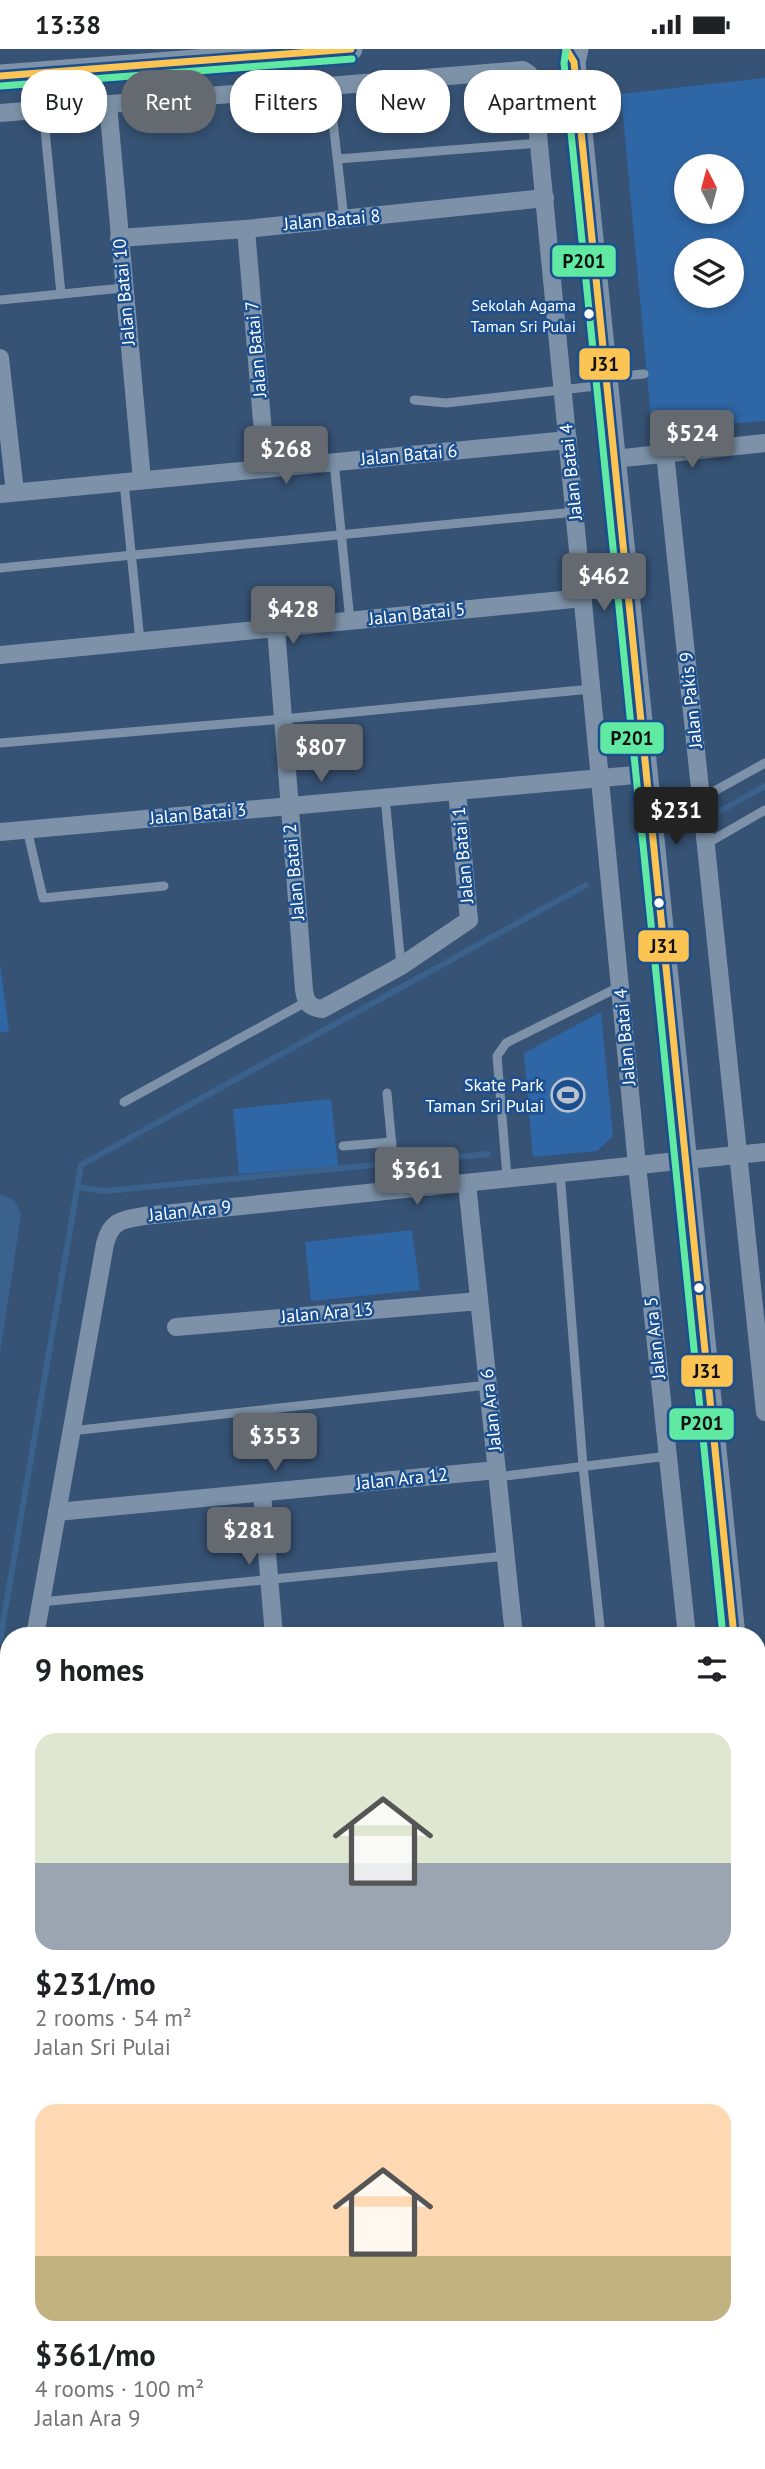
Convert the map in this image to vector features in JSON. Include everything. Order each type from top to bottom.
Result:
[{"type":"street","points":[[0,76],[351,49]]},
{"type":"street","points":[[572,53],[733,1627]]},
{"type":"street","name":"Jalan Batai 4","points":[[342,85],[523,70],[533,82],[637,1165]]},
{"type":"street","points":[[108,104],[230,94]]},
{"type":"street","name":"Jalan Batai 10","points":[[108,104],[123,288],[133,481]]},
{"type":"street","points":[[0,113],[21,111]]},
{"type":"street","name":"Jalan Batai 8","points":[[119,238],[246,229],[545,198]]},
{"type":"street","name":"Jalan Batai 7","points":[[246,229],[266,469]]},
{"type":"street","points":[[0,358],[8,493]]},
{"type":"street","name":"Jalan Batai 6","points":[[8,493],[568,440]]},
{"type":"street","points":[[614,459],[765,443]]},
{"type":"street","name":"Jalan Pakis 9","points":[[666,453],[765,1412]]},
{"type":"street","name":"Jalan Batai 5","points":[[0,655],[583,598]]},
{"type":"street","name":"Jalan Batai 2","points":[[276,628],[305,996]]},
{"type":"street","name":"Jalan Batai 3","points":[[0,832],[646,774]]},
{"type":"street","name":"Jalan Batai 1","points":[[401,966],[469,920],[457,791]]},
{"type":"street","points":[[305,996],[312,1008],[322,1009],[401,966]]},
{"type":"street","name":"Jalan Ara 9","points":[[37,1627],[105,1244],[108,1231],[114,1224],[144,1216],[765,1152]]},
{"type":"street","name":"Jalan Ara 5","points":[[637,1165],[686,1627]]},
{"type":"street","name":"Jalan Ara 6","points":[[467,1183],[513,1627]]},
{"type":"street","name":"Jalan Ara 13","points":[[176,1327],[479,1301]]},
{"type":"street","name":"Jalan Ara 12","points":[[57,1512],[497,1473]]},
{"type":"street","points":[[262,1493],[273,1627]]},
{"type":"lane","points":[[45,133],[61,295]]},
{"type":"lane","points":[[335,133],[344,219]]},
{"type":"lane","points":[[338,159],[540,143]]},
{"type":"lane","points":[[0,300],[123,288]]},
{"type":"lane","points":[[414,400],[446,403],[563,389],[644,375]]},
{"type":"lane","points":[[334,462],[350,621]]},
{"type":"lane","points":[[133,481],[131,555],[140,641]]},
{"type":"lane","points":[[0,568],[575,512]]},
{"type":"lane","points":[[0,743],[592,689]]},
{"type":"lane","points":[[702,798],[765,763]]},
{"type":"lane","points":[[385,797],[401,966]]},
{"type":"lane","points":[[706,844],[765,810]]},
{"type":"lane","points":[[27,829],[43,898],[164,886]]},
{"type":"lane","points":[[507,1177],[497,1056],[506,1043],[620,987]]},
{"type":"lane","points":[[124,1102],[305,996]]},
{"type":"lane","points":[[387,1093],[396,1190]]},
{"type":"lane","points":[[343,1146],[391,1142]]},
{"type":"lane","points":[[560,1172],[583,1466],[600,1627]]},
{"type":"lane","points":[[71,1431],[488,1385]]},
{"type":"lane","points":[[497,1473],[668,1456]]},
{"type":"lane","points":[[41,1602],[506,1556]]},
{"type":"shaded area","points":[[765,78],[765,421],[652,430],[621,94]]},
{"type":"shaded area","points":[[0,963],[9,1031],[0,1033]]},
{"type":"shaded area","name":"Skate Park Taman Sri Pulai","points":[[601,1012],[613,1136],[597,1151],[533,1157],[524,1053]]},
{"type":"shaded area","points":[[331,1099],[338,1166],[239,1174],[233,1109]]},
{"type":"shaded area","points":[[0,1194],[14,1201],[21,1215],[0,1354]]},
{"type":"shaded area","points":[[412,1230],[420,1290],[311,1301],[305,1242]]},
{"type":"waterway","points":[[722,810],[765,786]]},
{"type":"waterway","points":[[2,1627],[81,1165],[586,885]]},
{"type":"waterway","points":[[77,1187],[105,1191],[488,1154]]},
{"type":"transit line","name":"J31","points":[[0,76],[351,49]]},
{"type":"transit line","name":"J31","points":[[566,49],[574,62],[733,1627]]},
{"type":"transit line","name":"P201","points":[[566,49],[564,63],[722,1627]]},
{"type":"transit line","name":"P201","points":[[1,86],[352,59]]},
{"type":"place","name":"Sekolah Agama Taman Sri Pulai","points":[[589,314]]},
{"type":"place","name":"Skate Park Taman Sri Pulai","points":[[568,1095]]}]
